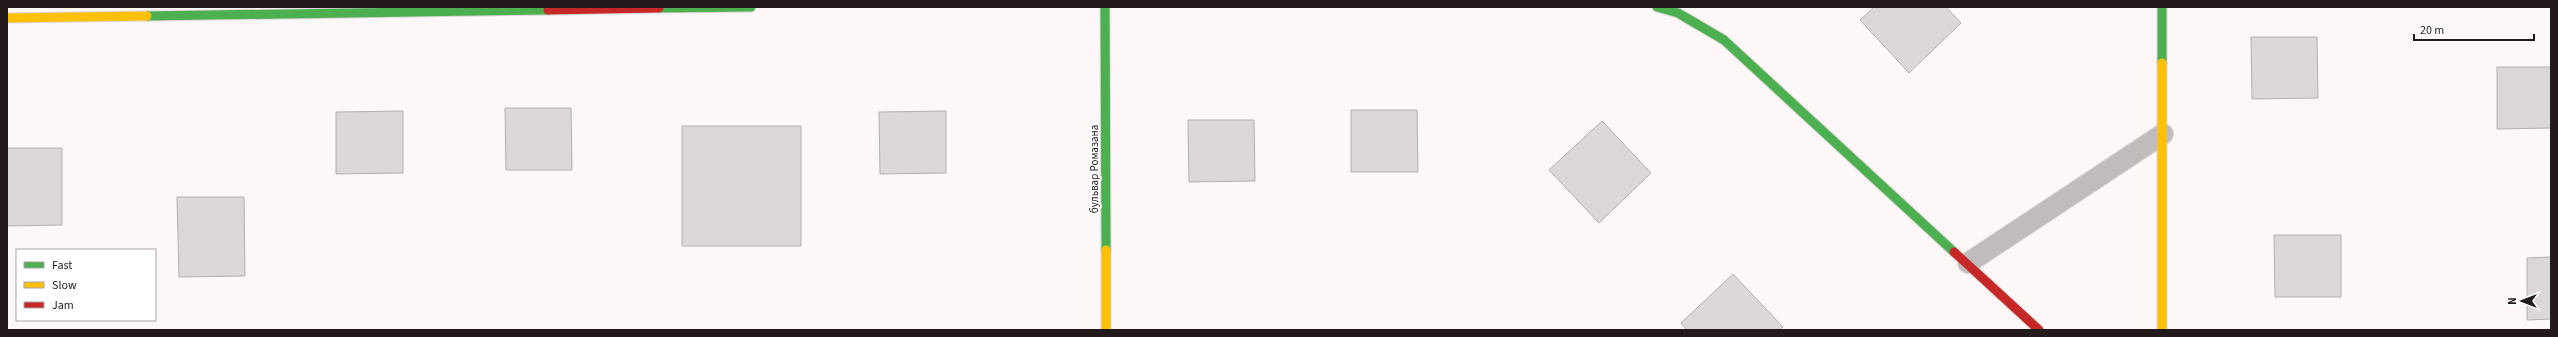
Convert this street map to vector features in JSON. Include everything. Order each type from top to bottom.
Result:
[{"type":"street","points":[[7,18],[750,7]]},
{"type":"street","name":"бульвар Ромазана","points":[[1105,7],[1106,330]]},
{"type":"street","points":[[1657,7],[1678,13],[1724,40],[1968,263],[2039,330]]},
{"type":"street","points":[[2162,7],[2164,134],[2162,330]]},
{"type":"lane","points":[[1968,263],[2164,134]]},
{"type":"building","points":[[1874,7],[1946,7],[1961,23],[1909,73],[1860,20]]},
{"type":"building","points":[[2251,37],[2317,37],[2318,98],[2252,99]]},
{"type":"building","points":[[2497,67],[2551,67],[2551,128],[2497,129]]},
{"type":"building","points":[[505,108],[571,108],[572,170],[506,170]]},
{"type":"building","points":[[1351,110],[1417,110],[1418,172],[1351,172]]},
{"type":"building","points":[[403,111],[403,173],[336,174],[336,112]]},
{"type":"building","points":[[946,111],[946,173],[880,174],[879,112]]},
{"type":"building","points":[[1188,120],[1254,120],[1255,181],[1189,182]]},
{"type":"building","points":[[1602,121],[1651,173],[1599,223],[1549,170]]},
{"type":"building","points":[[682,126],[801,126],[801,246],[682,246]]},
{"type":"building","points":[[7,148],[62,148],[62,225],[7,226]]},
{"type":"building","points":[[177,197],[244,197],[245,276],[179,277]]},
{"type":"building","points":[[2274,235],[2341,235],[2341,297],[2275,297]]},
{"type":"building","points":[[2551,257],[2551,319],[2527,320],[2527,258]]},
{"type":"building","points":[[1733,274],[1783,327],[1779,330],[1687,330],[1681,323]]},
{"type":"traffic: fast","points":[[659,8],[751,7]]},
{"type":"traffic: fast","points":[[1105,7],[1106,250]]},
{"type":"traffic: fast","points":[[1657,7],[1678,13],[1724,40],[1954,252]]},
{"type":"traffic: fast","points":[[2162,7],[2162,63]]},
{"type":"traffic: fast","points":[[147,16],[548,10]]},
{"type":"traffic: slow","points":[[7,18],[147,16]]},
{"type":"traffic: slow","points":[[2162,63],[2162,330]]},
{"type":"traffic: slow","points":[[1106,250],[1106,330]]},
{"type":"traffic: jam","points":[[548,10],[659,8]]},
{"type":"traffic: jam","points":[[1954,252],[2039,330]]}]
